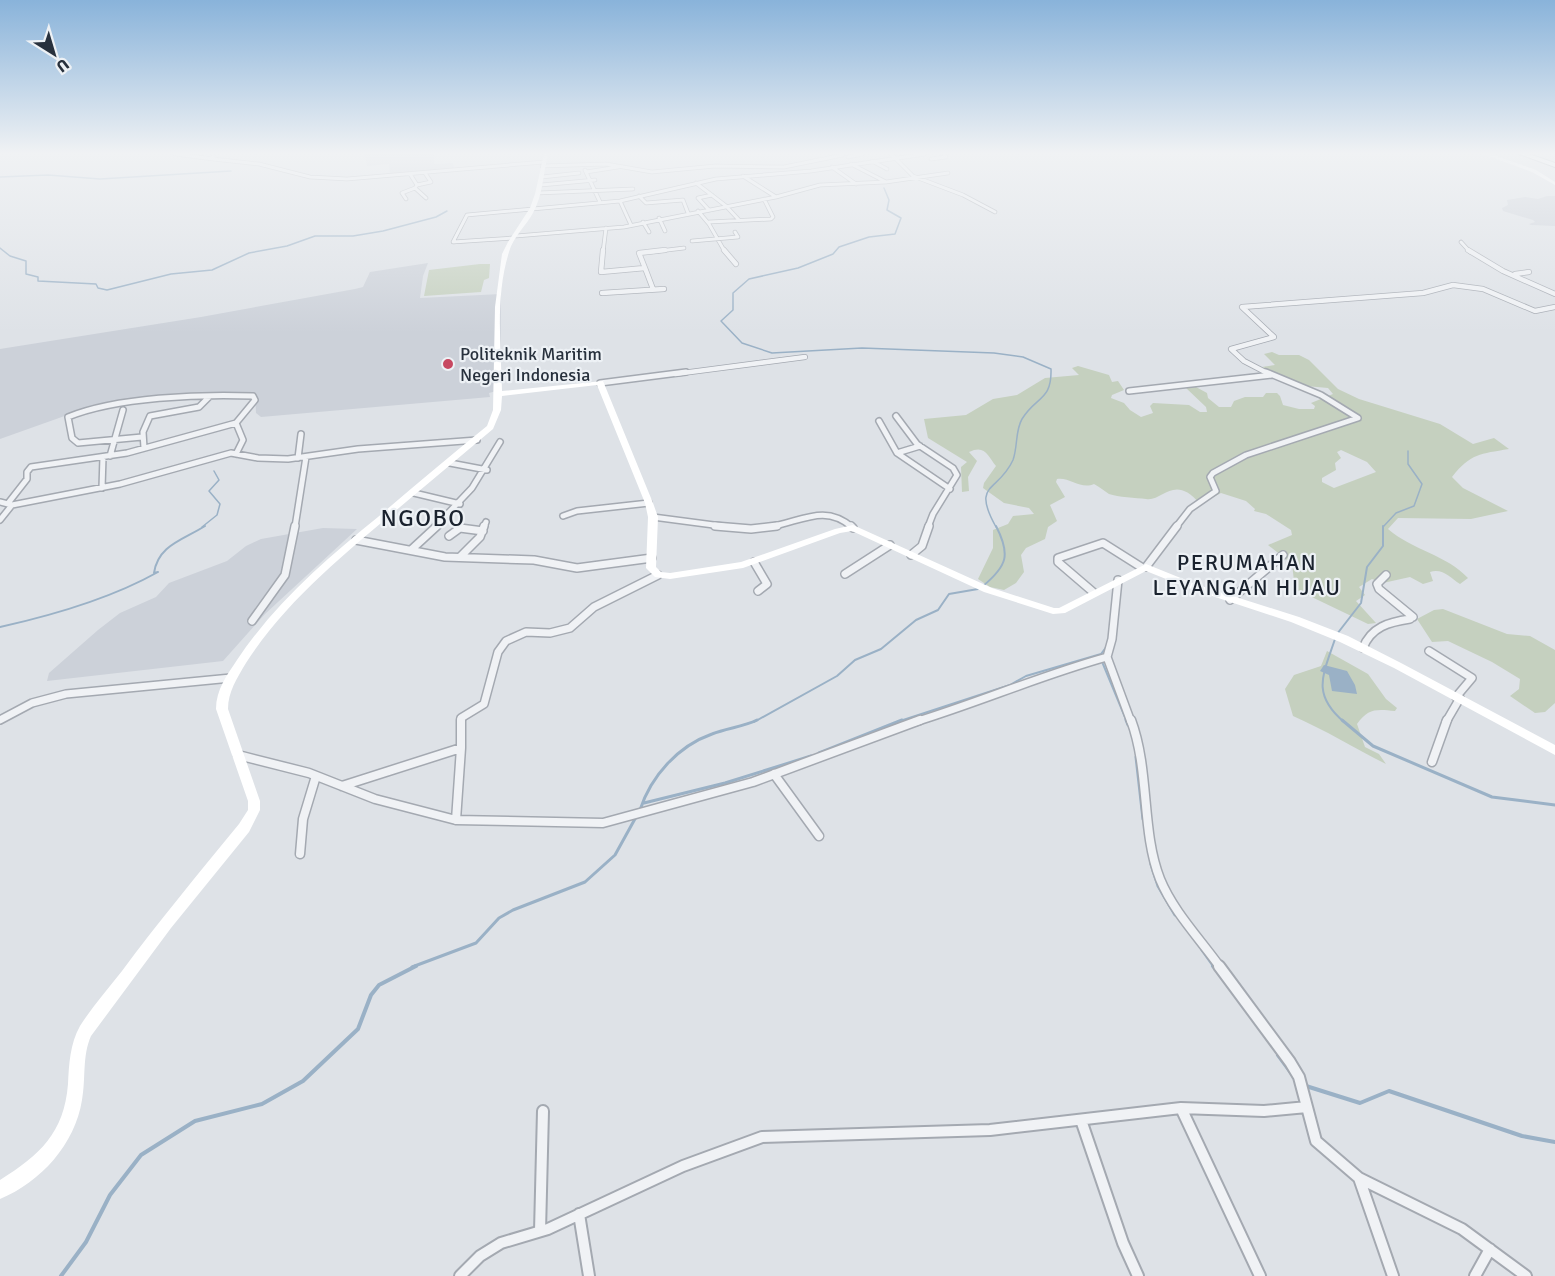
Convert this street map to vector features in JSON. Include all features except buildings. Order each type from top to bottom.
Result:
[{"type":"main road","points":[[0,1190],[36,1166],[65,1132],[75,1099],[76,1058],[86,1031],[127,973],[249,820],[255,801],[222,709],[222,699],[231,678],[268,624],[318,573],[477,440],[493,420],[498,394],[500,283],[505,255],[529,214]]},
{"type":"main road","points":[[498,394],[600,383],[649,503],[653,517],[651,568],[658,575],[701,572],[754,562],[838,531],[853,528],[988,590],[1057,611],[1143,567],[1364,648],[1555,750]]},
{"type":"street","points":[[481,214],[467,215],[453,242],[631,225],[685,214]]},
{"type":"street","points":[[626,214],[631,225]]},
{"type":"street","points":[[701,214],[709,222],[720,238],[724,249],[736,264]]},
{"type":"street","points":[[733,214],[739,220]]},
{"type":"street","points":[[709,222],[771,219],[773,217],[771,214]]},
{"type":"street","points":[[658,218],[665,231]]},
{"type":"street","points":[[643,222],[649,232]]},
{"type":"street","points":[[606,228],[601,272],[645,268]]},
{"type":"street","points":[[692,241],[737,236]]},
{"type":"street","points":[[1461,242],[1463,248],[1472,254],[1555,294]]},
{"type":"street","points":[[653,290],[639,253],[684,248]]},
{"type":"street","points":[[1515,274],[1529,272]]},
{"type":"street","points":[[1093,592],[1058,562],[1058,558],[1103,543],[1143,567],[1190,509],[1198,501],[1216,491],[1210,477],[1213,473],[1246,455],[1358,418],[1316,393],[1250,364],[1232,350],[1274,337],[1245,312],[1243,306],[1424,293],[1453,285],[1483,289],[1535,311],[1555,307]]},
{"type":"street","points":[[602,293],[664,289]]},
{"type":"street","points":[[1547,290],[1555,289]]},
{"type":"street","points":[[642,290],[643,298]]},
{"type":"street","points":[[600,383],[805,357]]},
{"type":"street","points":[[1129,391],[1274,375]]},
{"type":"street","points":[[0,520],[27,479],[27,472],[31,467],[107,457],[236,423],[253,405],[255,398],[248,395],[124,405],[79,412],[68,417],[75,442],[142,437]]},
{"type":"street","points":[[144,448],[142,437],[150,416],[199,407],[209,398]]},
{"type":"street","points":[[102,488],[107,457],[123,410]]},
{"type":"street","points":[[896,416],[920,446],[956,473],[950,489],[933,514],[922,546],[911,555]]},
{"type":"street","points":[[879,421],[897,453],[950,489]]},
{"type":"street","points":[[236,423],[243,440],[236,454]]},
{"type":"street","points":[[298,458],[301,434]]},
{"type":"street","points":[[0,501],[11,504],[102,488],[225,454],[258,459],[298,458],[358,449],[477,440]]},
{"type":"street","points":[[411,550],[460,504],[487,470],[500,442]]},
{"type":"street","points":[[897,453],[920,446]]},
{"type":"street","points":[[252,621],[261,605],[285,575],[301,499],[306,457]]},
{"type":"street","points":[[450,463],[487,470]]},
{"type":"street","points":[[414,493],[460,504]]},
{"type":"street","points":[[562,516],[578,511],[649,503]]},
{"type":"street","points":[[653,517],[748,529],[767,528],[808,518],[833,515],[840,517],[853,528]]},
{"type":"street","points":[[460,557],[483,531],[486,522]]},
{"type":"street","points":[[449,536],[460,528],[483,531]]},
{"type":"street","points":[[356,540],[460,557],[534,560],[578,568],[652,558]]},
{"type":"street","points":[[846,574],[890,545]]},
{"type":"street","points":[[1230,600],[1283,555]]},
{"type":"street","points":[[754,562],[767,584],[758,591]]},
{"type":"street","points":[[456,820],[461,718],[484,704],[498,652],[506,641],[526,632],[550,633],[570,628],[594,607],[658,575]]},
{"type":"street","points":[[1364,648],[1372,631],[1393,622],[1412,618],[1379,589],[1377,584],[1386,575]]},
{"type":"street","points":[[1118,580],[1112,639],[1107,657],[1140,745],[1147,816],[1160,879],[1170,898],[1281,1048],[1300,1082],[1316,1141],[1328,1154],[1359,1178],[1442,1217],[1526,1276]]},
{"type":"street","points":[[1429,651],[1472,678],[1444,725],[1432,762]]},
{"type":"street","points":[[238,755],[316,776],[375,799],[456,820],[592,823],[616,821],[774,774],[898,727],[966,706],[1048,673],[1107,657]]},
{"type":"street","points":[[0,720],[32,703],[66,694],[231,678]]},
{"type":"street","points":[[342,786],[461,748]]},
{"type":"street","points":[[774,774],[819,836]]},
{"type":"street","points":[[300,854],[303,819],[316,776]]},
{"type":"street","points":[[459,1276],[492,1246],[540,1231],[652,1179],[740,1143],[762,1137],[990,1130],[1180,1108],[1264,1111],[1307,1107]]},
{"type":"street","points":[[1180,1108],[1260,1276]]},
{"type":"street","points":[[540,1231],[543,1111]]},
{"type":"street","points":[[1081,1120],[1123,1243],[1138,1276]]},
{"type":"street","points":[[1359,1178],[1393,1276]]},
{"type":"street","points":[[579,1214],[589,1276]]},
{"type":"street","points":[[1475,1276],[1490,1249]]},
{"type":"shaded area","points":[[1511,214],[1555,214],[1555,226],[1529,224],[1535,222]]},
{"type":"shaded area","name":"Politeknik Maritim Negeri Indonesia","points":[[428,263],[423,276],[420,298],[501,294],[500,390],[489,393],[490,397],[261,417],[256,413],[255,393],[150,400],[73,413],[0,439],[0,349],[201,317],[355,289],[363,287],[370,272]]},
{"type":"shaded area","points":[[323,528],[357,529],[265,614],[223,661],[47,681],[49,673],[98,630],[120,613],[156,597],[169,583],[227,561],[246,546],[261,539]]},
{"type":"green space","points":[[490,264],[489,278],[484,280],[481,292],[424,296],[429,270]]},
{"type":"green space","points":[[1272,352],[1279,355],[1299,355],[1309,360],[1338,389],[1359,399],[1440,424],[1473,444],[1494,438],[1509,449],[1477,456],[1465,463],[1452,477],[1463,488],[1508,511],[1471,519],[1398,518],[1388,529],[1460,570],[1468,578],[1460,584],[1446,574],[1435,571],[1430,572],[1433,581],[1423,584],[1410,577],[1383,583],[1372,579],[1359,587],[1365,595],[1356,601],[1376,623],[1368,624],[1295,589],[1292,564],[1268,545],[1292,535],[1291,530],[1266,514],[1254,511],[1255,509],[1246,501],[1221,493],[1200,504],[1191,495],[1176,490],[1152,499],[1127,497],[1109,494],[1094,484],[1085,485],[1057,479],[1056,482],[1065,497],[1050,505],[1057,521],[1048,527],[1045,539],[1026,548],[1021,555],[1024,572],[1016,583],[1004,590],[990,587],[978,579],[993,548],[993,530],[1008,524],[1013,516],[1034,514],[1029,508],[1004,503],[983,488],[996,466],[988,455],[979,449],[969,452],[977,461],[968,477],[969,491],[962,492],[961,467],[967,462],[928,438],[924,419],[966,415],[993,399],[1017,395],[1045,378],[1079,375],[1072,368],[1078,366],[1109,375],[1112,382],[1118,381],[1124,390],[1112,395],[1111,398],[1124,403],[1141,417],[1153,413],[1150,406],[1153,403],[1189,405],[1200,412],[1207,412],[1206,407],[1186,388],[1196,387],[1207,393],[1208,398],[1219,407],[1231,407],[1234,401],[1245,397],[1263,397],[1266,393],[1277,393],[1283,405],[1299,409],[1314,409],[1315,406],[1311,403],[1333,394],[1328,388],[1306,386],[1262,367],[1275,365],[1264,354]],"holes":[[[1341,450],[1367,462],[1376,472],[1334,488],[1322,482],[1322,478],[1336,470],[1335,463],[1341,458],[1337,452]]]},
{"type":"green space","points":[[1443,609],[1507,634],[1530,636],[1555,650],[1555,703],[1545,712],[1535,713],[1510,696],[1519,689],[1520,679],[1492,662],[1448,641],[1432,642],[1417,619],[1434,610]]},
{"type":"green space","points":[[1327,651],[1368,674],[1386,699],[1397,708],[1395,711],[1369,712],[1357,724],[1365,747],[1379,754],[1386,764],[1293,716],[1285,689],[1294,675],[1321,666]]},
{"type":"water","points":[[1324,665],[1347,671],[1357,694],[1332,691],[1329,675],[1320,671]]},
{"type":"waterway","points":[[0,248],[10,256],[26,261],[26,274],[38,277],[38,281],[96,284],[98,288],[107,290],[171,274],[212,270],[249,253],[287,246],[315,236],[353,236],[383,231],[442,214]]},
{"type":"waterway","points":[[893,214],[901,218],[895,234],[869,237],[839,247],[833,254],[798,268],[749,279],[733,293],[733,310],[721,321],[742,343],[772,353],[862,348],[994,353],[1023,357],[1051,369],[1051,379],[1046,393],[1022,419],[1013,460],[1007,471],[986,495],[989,513],[996,527]]},
{"type":"waterway","points":[[1383,527],[1396,513],[1414,506],[1422,484],[1408,464],[1408,451]]},
{"type":"waterway","points":[[202,527],[217,515],[220,504],[209,491],[219,480],[214,471]]},
{"type":"waterway","points":[[0,627],[81,605],[140,582],[158,572],[154,573],[156,564],[166,550],[205,526]]},
{"type":"waterway","points":[[983,586],[1002,566],[1004,559],[1004,545],[996,526]]},
{"type":"waterway","points":[[1337,634],[1361,603],[1367,567],[1383,546],[1383,527]]},
{"type":"waterway","points":[[754,722],[837,676],[855,660],[881,649],[916,620],[938,610],[949,594],[978,589]]},
{"type":"waterway","points":[[1335,639],[1324,674],[1323,693],[1334,712],[1342,720]]},
{"type":"waterway","points":[[897,722],[1010,685],[1026,676],[1101,654],[1107,646]]},
{"type":"waterway","points":[[1103,664],[1127,722]]},
{"type":"waterway","points":[[640,810],[651,785],[677,754],[700,739],[757,720]]},
{"type":"waterway","points":[[819,753],[902,720]]},
{"type":"waterway","points":[[1126,720],[1128,725]]},
{"type":"waterway","points":[[1342,720],[1373,746],[1492,797],[1555,805]]},
{"type":"waterway","points":[[644,803],[725,783],[811,756]]},
{"type":"waterway","points":[[1136,757],[1143,819]]},
{"type":"waterway","points":[[412,967],[476,943],[499,918],[513,910],[585,882],[615,855],[636,817]]},
{"type":"waterway","points":[[1151,864],[1158,886],[1175,915]]},
{"type":"waterway","points":[[1202,950],[1214,967]]},
{"type":"waterway","points":[[61,1276],[86,1242],[110,1195],[141,1155],[195,1121],[262,1104],[303,1081],[358,1029],[371,995],[379,985],[416,966]]},
{"type":"waterway","points":[[1278,1055],[1292,1074]]},
{"type":"waterway","points":[[1306,1086],[1360,1103],[1389,1091],[1522,1136],[1555,1142]]},
{"type":"place","name":"Politeknik Maritim Negeri Indonesia","points":[[448,364]]},
{"type":"district","name":"NGOBO","points":[[423,518]]},
{"type":"district","name":"PERUMAHAN LEYANGAN HIJAU","points":[[1247,574]]}]
